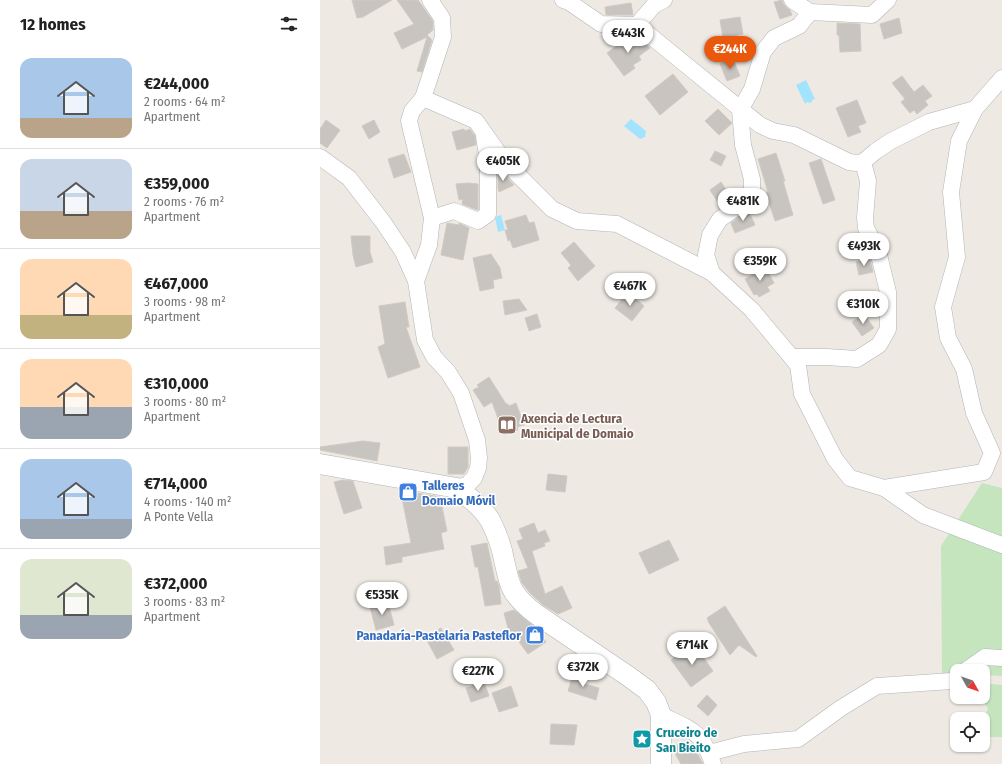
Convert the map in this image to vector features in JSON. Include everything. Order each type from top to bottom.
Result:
[{"type":"street","points":[[416,281],[429,245],[432,218],[409,121],[412,111],[423,98],[443,37],[442,18],[430,0]]},
{"type":"street","points":[[563,0],[569,2],[601,24],[637,25],[760,125],[773,131],[794,135],[849,162],[863,162],[891,141],[930,122],[975,109]]},
{"type":"street","points":[[637,25],[654,5],[664,0]]},
{"type":"street","points":[[792,0],[810,12],[872,15],[888,0]]},
{"type":"street","points":[[712,273],[706,255],[710,235],[720,219],[739,206],[752,191],[752,179],[743,145],[740,110],[752,90],[763,52],[774,38],[799,26],[810,12]]},
{"type":"street","points":[[884,488],[984,472],[992,453],[974,413],[964,369],[948,338],[943,307],[957,257],[951,192],[959,141],[975,109],[1002,78]]},
{"type":"street","points":[[423,98],[476,121],[504,161],[552,209],[577,221],[617,224],[712,273],[752,310],[798,365],[802,394],[835,459],[850,478],[884,488],[923,515],[1002,545]]},
{"type":"street","points":[[432,218],[454,211],[478,221],[488,214],[488,162],[483,132]]},
{"type":"street","points":[[320,157],[349,178],[383,222],[403,252],[416,281],[425,340],[434,357],[448,372],[461,393],[477,440],[478,468],[474,478],[467,485],[457,488],[320,464]]},
{"type":"street","points":[[792,357],[857,359],[879,345],[888,329],[888,292],[878,252],[866,228],[865,218],[868,181],[863,162]]},
{"type":"street","points":[[457,488],[469,497],[489,518],[504,559],[506,574],[514,592],[524,604],[536,614],[647,690],[656,702],[661,715],[661,764]]},
{"type":"street","points":[[975,664],[985,657],[1002,658]]},
{"type":"street","points":[[661,715],[691,729],[700,736],[711,758],[744,744],[798,739],[841,708],[877,686],[950,681]]},
{"type":"green space","points":[[982,483],[1002,488],[1002,676],[990,675],[990,664],[950,664],[950,674],[942,673],[941,546]]},
{"type":"green space","points":[[990,684],[1002,685],[1002,737],[990,737],[990,712],[986,712],[988,708],[985,704],[990,704]]},
{"type":"water","points":[[806,80],[815,99],[810,103],[807,102],[805,104],[796,85]]},
{"type":"water","points":[[631,119],[646,131],[645,137],[640,139],[624,126]]},
{"type":"water","points":[[501,215],[505,230],[498,232],[495,217]]},
{"type":"building","points":[[352,0],[392,0],[363,17],[357,18]]},
{"type":"building","points":[[397,0],[418,0],[433,21],[433,30],[427,35],[432,40],[422,72],[417,71],[427,37],[402,49],[394,33],[414,24]]},
{"type":"building","points":[[782,0],[792,15],[780,19],[774,2]]},
{"type":"building","points":[[631,3],[633,15],[606,15],[605,7]]},
{"type":"building","points":[[740,17],[743,34],[723,38],[720,20]]},
{"type":"building","points":[[899,18],[902,33],[884,39],[880,24]]},
{"type":"building","points":[[837,23],[860,24],[861,51],[840,52],[839,35],[837,35]]},
{"type":"building","points":[[633,34],[650,48],[639,56],[641,60],[633,65],[635,68],[624,76],[607,53]]},
{"type":"building","points":[[733,59],[740,76],[727,81],[720,64]]},
{"type":"building","points":[[673,74],[688,92],[660,115],[645,96]]},
{"type":"building","points":[[902,76],[914,92],[923,85],[932,96],[925,101],[928,105],[917,114],[914,110],[910,113],[901,102],[905,99],[892,83]]},
{"type":"building","points":[[857,100],[866,123],[858,126],[861,132],[848,137],[836,108]]},
{"type":"building","points":[[718,109],[732,123],[719,135],[705,121]]},
{"type":"building","points":[[326,120],[340,130],[327,148],[320,143],[320,129]]},
{"type":"building","points":[[374,120],[380,132],[369,139],[362,126]]},
{"type":"building","points":[[464,129],[465,131],[470,129],[475,136],[476,145],[457,150],[452,132]]},
{"type":"building","points":[[715,151],[726,156],[721,166],[710,160]]},
{"type":"building","points":[[776,153],[785,181],[783,181],[793,215],[775,221],[766,193],[768,192],[758,159]]},
{"type":"building","points":[[404,154],[411,172],[394,178],[388,159]]},
{"type":"building","points":[[821,159],[835,200],[823,204],[809,163]]},
{"type":"building","points":[[499,169],[514,185],[499,192],[498,170]]},
{"type":"building","points":[[721,182],[732,199],[721,207],[710,190]]},
{"type":"building","points":[[456,184],[478,184],[477,210],[462,204],[463,199],[459,200]]},
{"type":"building","points":[[748,210],[755,225],[735,233],[731,223]]},
{"type":"building","points":[[526,215],[529,223],[534,222],[539,240],[513,248],[510,240],[508,241],[505,230],[508,230],[505,221]]},
{"type":"building","points":[[447,223],[459,225],[459,223],[469,228],[463,260],[441,255]]},
{"type":"building","points":[[351,236],[370,236],[370,252],[373,262],[356,267]]},
{"type":"building","points":[[574,242],[595,266],[578,281],[568,268],[571,265],[561,253]]},
{"type":"building","points":[[491,254],[500,268],[502,278],[493,280],[494,288],[480,291],[473,258]]},
{"type":"building","points":[[870,259],[873,272],[859,275],[856,262]]},
{"type":"building","points":[[765,267],[774,283],[767,287],[770,291],[759,297],[757,294],[754,295],[745,279]]},
{"type":"building","points":[[628,292],[644,306],[632,321],[615,308]]},
{"type":"building","points":[[519,299],[527,310],[505,315],[503,301]]},
{"type":"building","points":[[405,302],[409,327],[406,327],[420,367],[388,378],[378,347],[385,344],[379,306]]},
{"type":"building","points":[[537,314],[541,327],[529,331],[525,318]]},
{"type":"building","points":[[864,314],[874,328],[862,336],[852,322]]},
{"type":"building","points":[[489,377],[506,404],[509,406],[516,403],[524,425],[517,427],[518,430],[504,435],[492,402],[484,407],[473,390],[479,387],[477,385]]},
{"type":"building","points":[[363,441],[380,443],[377,461],[320,450],[320,447]]},
{"type":"building","points":[[448,447],[468,447],[468,467],[464,474],[448,474]]},
{"type":"building","points":[[548,474],[567,476],[565,492],[546,490]]},
{"type":"building","points":[[343,480],[353,481],[362,508],[344,514],[334,482]]},
{"type":"building","points":[[411,492],[440,497],[447,531],[441,533],[444,549],[402,557],[402,562],[386,565],[384,547],[411,543],[401,493]]},
{"type":"building","points":[[534,523],[538,533],[545,530],[550,541],[544,543],[545,546],[532,551],[545,594],[562,586],[572,608],[558,614],[543,605],[530,593],[522,583],[518,571],[528,568],[517,541],[523,539],[519,529]]},
{"type":"building","points":[[669,540],[679,560],[649,574],[639,553]]},
{"type":"building","points":[[487,543],[495,581],[497,581],[499,586],[501,604],[485,606],[478,567],[475,567],[471,546]]},
{"type":"building","points":[[388,602],[394,625],[376,630],[370,607]]},
{"type":"building","points":[[725,606],[757,656],[756,657],[739,645],[730,655],[709,623],[707,618]]},
{"type":"building","points":[[514,610],[536,628],[546,642],[528,654],[511,631],[509,632],[504,613]]},
{"type":"building","points":[[441,628],[454,650],[437,659],[425,637]]},
{"type":"building","points":[[688,647],[691,651],[696,647],[713,671],[691,687],[671,660]]},
{"type":"building","points":[[573,675],[583,678],[582,683],[599,688],[596,700],[568,691]]},
{"type":"building","points":[[484,682],[489,696],[471,702],[466,688]]},
{"type":"building","points":[[511,686],[518,706],[499,712],[492,693]]},
{"type":"building","points":[[707,695],[717,705],[708,716],[697,706]]},
{"type":"building","points":[[551,724],[577,725],[574,745],[550,744]]},
{"type":"building","points":[[683,742],[688,751],[694,747],[703,764],[681,764],[672,748]]},
{"type":"place","name":"Axencia de Lectura Municipal de Domaio","points":[[507,425]]},
{"type":"place","name":"Talleres Domaio Móvil","points":[[408,492]]},
{"type":"place","name":"Panadaría-Pastelaría Pasteflor","points":[[535,635]]},
{"type":"place","name":"Cruceiro de San Bieito","points":[[642,739]]}]
